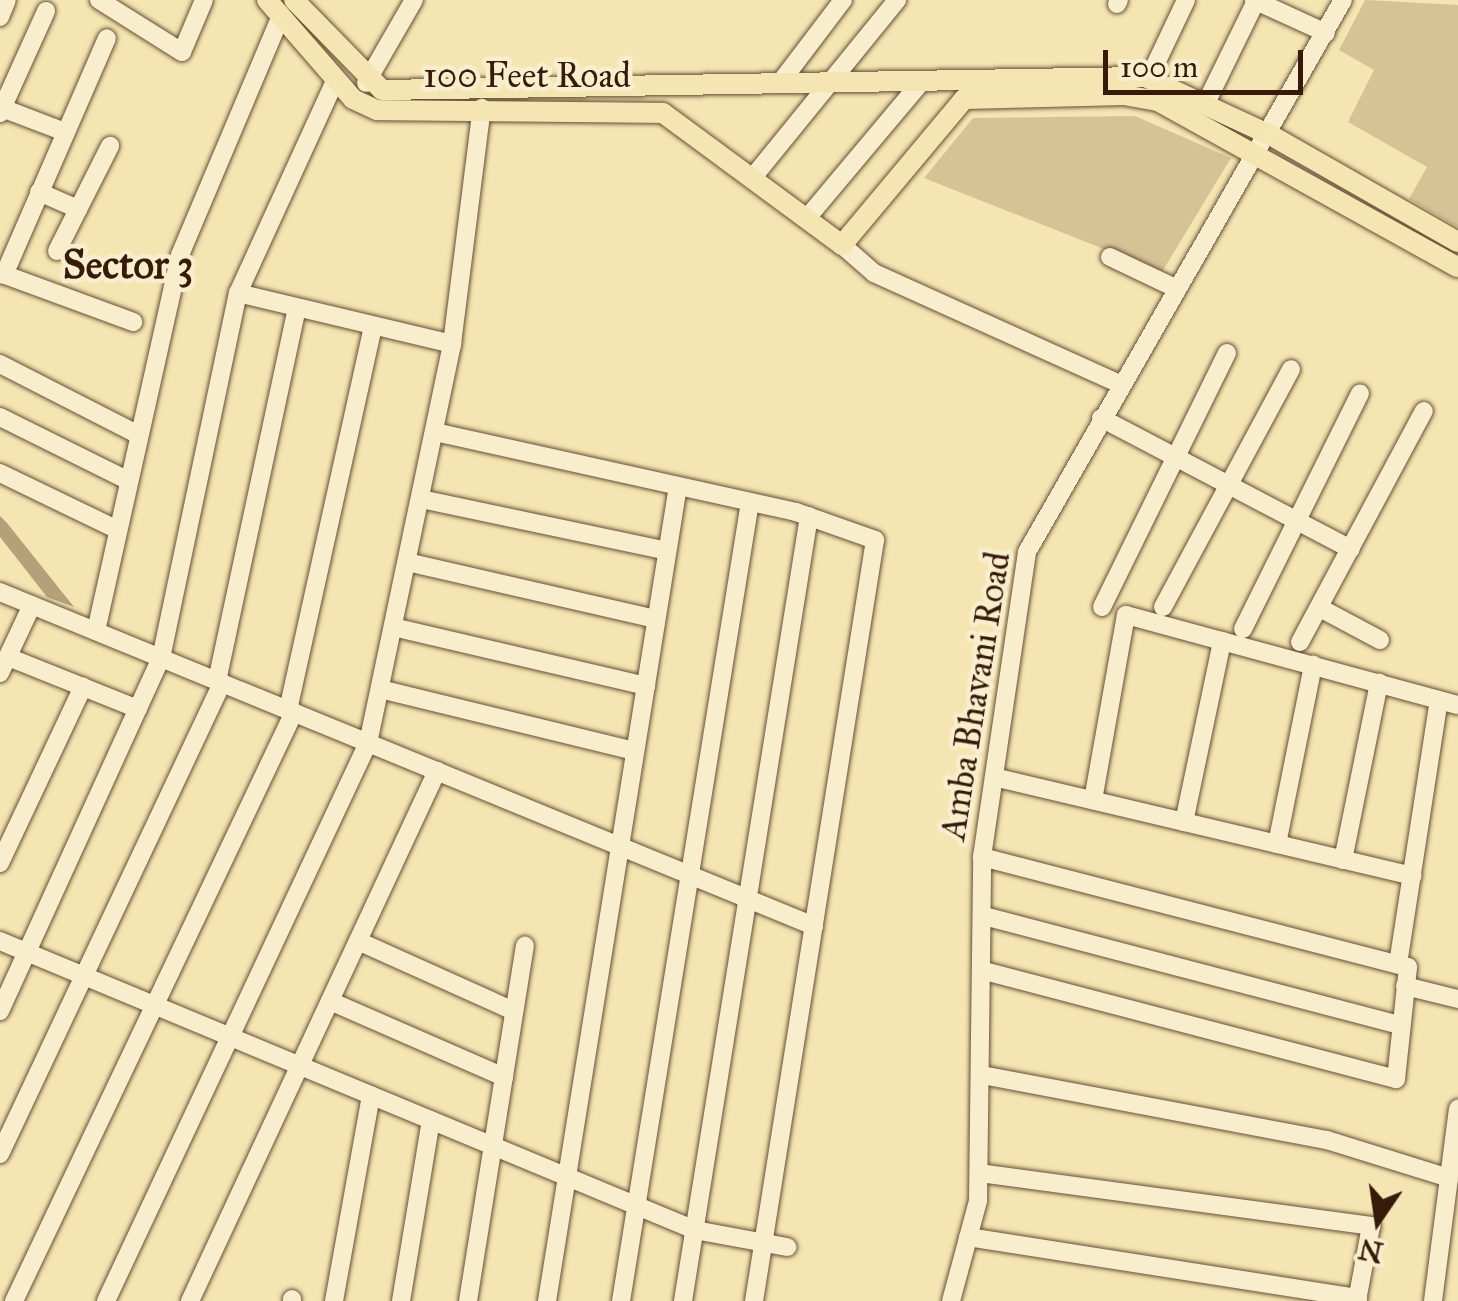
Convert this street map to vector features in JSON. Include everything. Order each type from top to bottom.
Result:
[{"type":"main road","points":[[280,5],[366,83]]},
{"type":"main road","name":"100 Feet Road","points":[[280,5],[336,78],[377,110],[647,108],[689,124],[842,246]]},
{"type":"main road","name":"100 Feet Road","points":[[366,83],[382,90],[1149,78],[1272,136],[1458,242]]},
{"type":"main road","points":[[842,246],[964,99],[1142,97],[1260,155],[1458,267]]},
{"type":"street","points":[[0,17],[7,0]]},
{"type":"street","points":[[99,0],[182,52],[204,0]]},
{"type":"street","points":[[366,83],[414,0]]},
{"type":"street","points":[[780,82],[843,0]]},
{"type":"street","points":[[754,176],[896,0]]},
{"type":"street","points":[[1149,78],[1186,0]]},
{"type":"street","points":[[1206,103],[1255,0],[1326,33]]},
{"type":"street","name":"Amba Bhavani Road","points":[[951,1301],[980,1173],[985,971],[982,857],[1026,552],[1175,288],[1272,136],[1343,0]]},
{"type":"street","points":[[96,631],[180,256],[280,5]]},
{"type":"street","points":[[46,11],[1,111],[65,132]]},
{"type":"street","points":[[107,38],[2,274],[133,322]]},
{"type":"street","points":[[0,1010],[161,658],[238,293],[336,78]]},
{"type":"street","points":[[807,218],[923,80]]},
{"type":"street","points":[[106,1301],[368,743],[452,344],[482,108]]},
{"type":"street","points":[[57,251],[110,146]]},
{"type":"street","points":[[39,192],[78,209]]},
{"type":"street","points":[[842,246],[874,273],[1120,384]]},
{"type":"street","points":[[1110,256],[1175,288]]},
{"type":"street","points":[[238,293],[452,344]]},
{"type":"street","points":[[0,1154],[220,682],[297,308]]},
{"type":"street","points":[[14,1301],[291,711],[373,327]]},
{"type":"street","points":[[1102,606],[1227,352]]},
{"type":"street","points":[[0,364],[139,435]]},
{"type":"street","points":[[1164,607],[1290,369]]},
{"type":"street","points":[[1242,629],[1360,392]]},
{"type":"street","points":[[1300,642],[1424,412]]},
{"type":"street","points":[[0,417],[129,481]]},
{"type":"street","points":[[1101,418],[1352,550]]},
{"type":"street","points":[[435,432],[809,516],[875,540],[754,1301]]},
{"type":"street","points":[[0,473],[118,530]]},
{"type":"street","points":[[546,1301],[678,486]]},
{"type":"street","points":[[421,500],[667,551]]},
{"type":"street","points":[[621,1301],[750,502]]},
{"type":"street","points":[[683,1301],[809,516]]},
{"type":"street","points":[[407,562],[656,618]]},
{"type":"street","points":[[0,592],[814,926]]},
{"type":"street","points":[[32,605],[4,665],[83,687],[138,709]]},
{"type":"street","points":[[1320,608],[1380,640]]},
{"type":"street","points":[[1093,800],[1126,615],[1458,705]]},
{"type":"street","points":[[393,626],[646,686]]},
{"type":"street","points":[[1184,822],[1222,641]]},
{"type":"street","points":[[1277,844],[1313,665]]},
{"type":"street","points":[[1343,860],[1379,683]]},
{"type":"street","points":[[0,863],[83,687]]},
{"type":"street","points":[[380,690],[635,751]]},
{"type":"street","points":[[1398,964],[1439,700]]},
{"type":"street","points":[[190,1301],[437,772]]},
{"type":"street","points":[[994,777],[1412,876]]},
{"type":"street","points":[[982,857],[1408,967],[1396,1079],[985,971]]},
{"type":"street","points":[[984,916],[1399,1025]]},
{"type":"street","points":[[358,941],[514,1011]]},
{"type":"street","points":[[0,942],[695,1230],[787,1248]]},
{"type":"street","points":[[468,1301],[525,946]]},
{"type":"street","points":[[1405,986],[1458,998]]},
{"type":"street","points":[[330,1002],[504,1077]]},
{"type":"street","points":[[982,1074],[1327,1140],[1449,1178]]},
{"type":"street","points":[[334,1301],[370,1095]]},
{"type":"street","points":[[1434,1301],[1458,1109]]},
{"type":"street","points":[[401,1301],[430,1120]]},
{"type":"street","points":[[968,1237],[1358,1299],[1371,1226],[980,1173]]},
{"type":"shaded area","points":[[1365,0],[1458,5],[1458,227],[1409,199],[1427,167],[1348,122],[1374,70],[1339,50]]},
{"type":"shaded area","points":[[1135,116],[1231,158],[1162,272],[924,178],[973,118]]},
{"type":"shaded area","points":[[0,516],[74,607],[47,597],[0,537]]},
{"type":"district","name":"Sector 3","points":[[128,265]]}]
